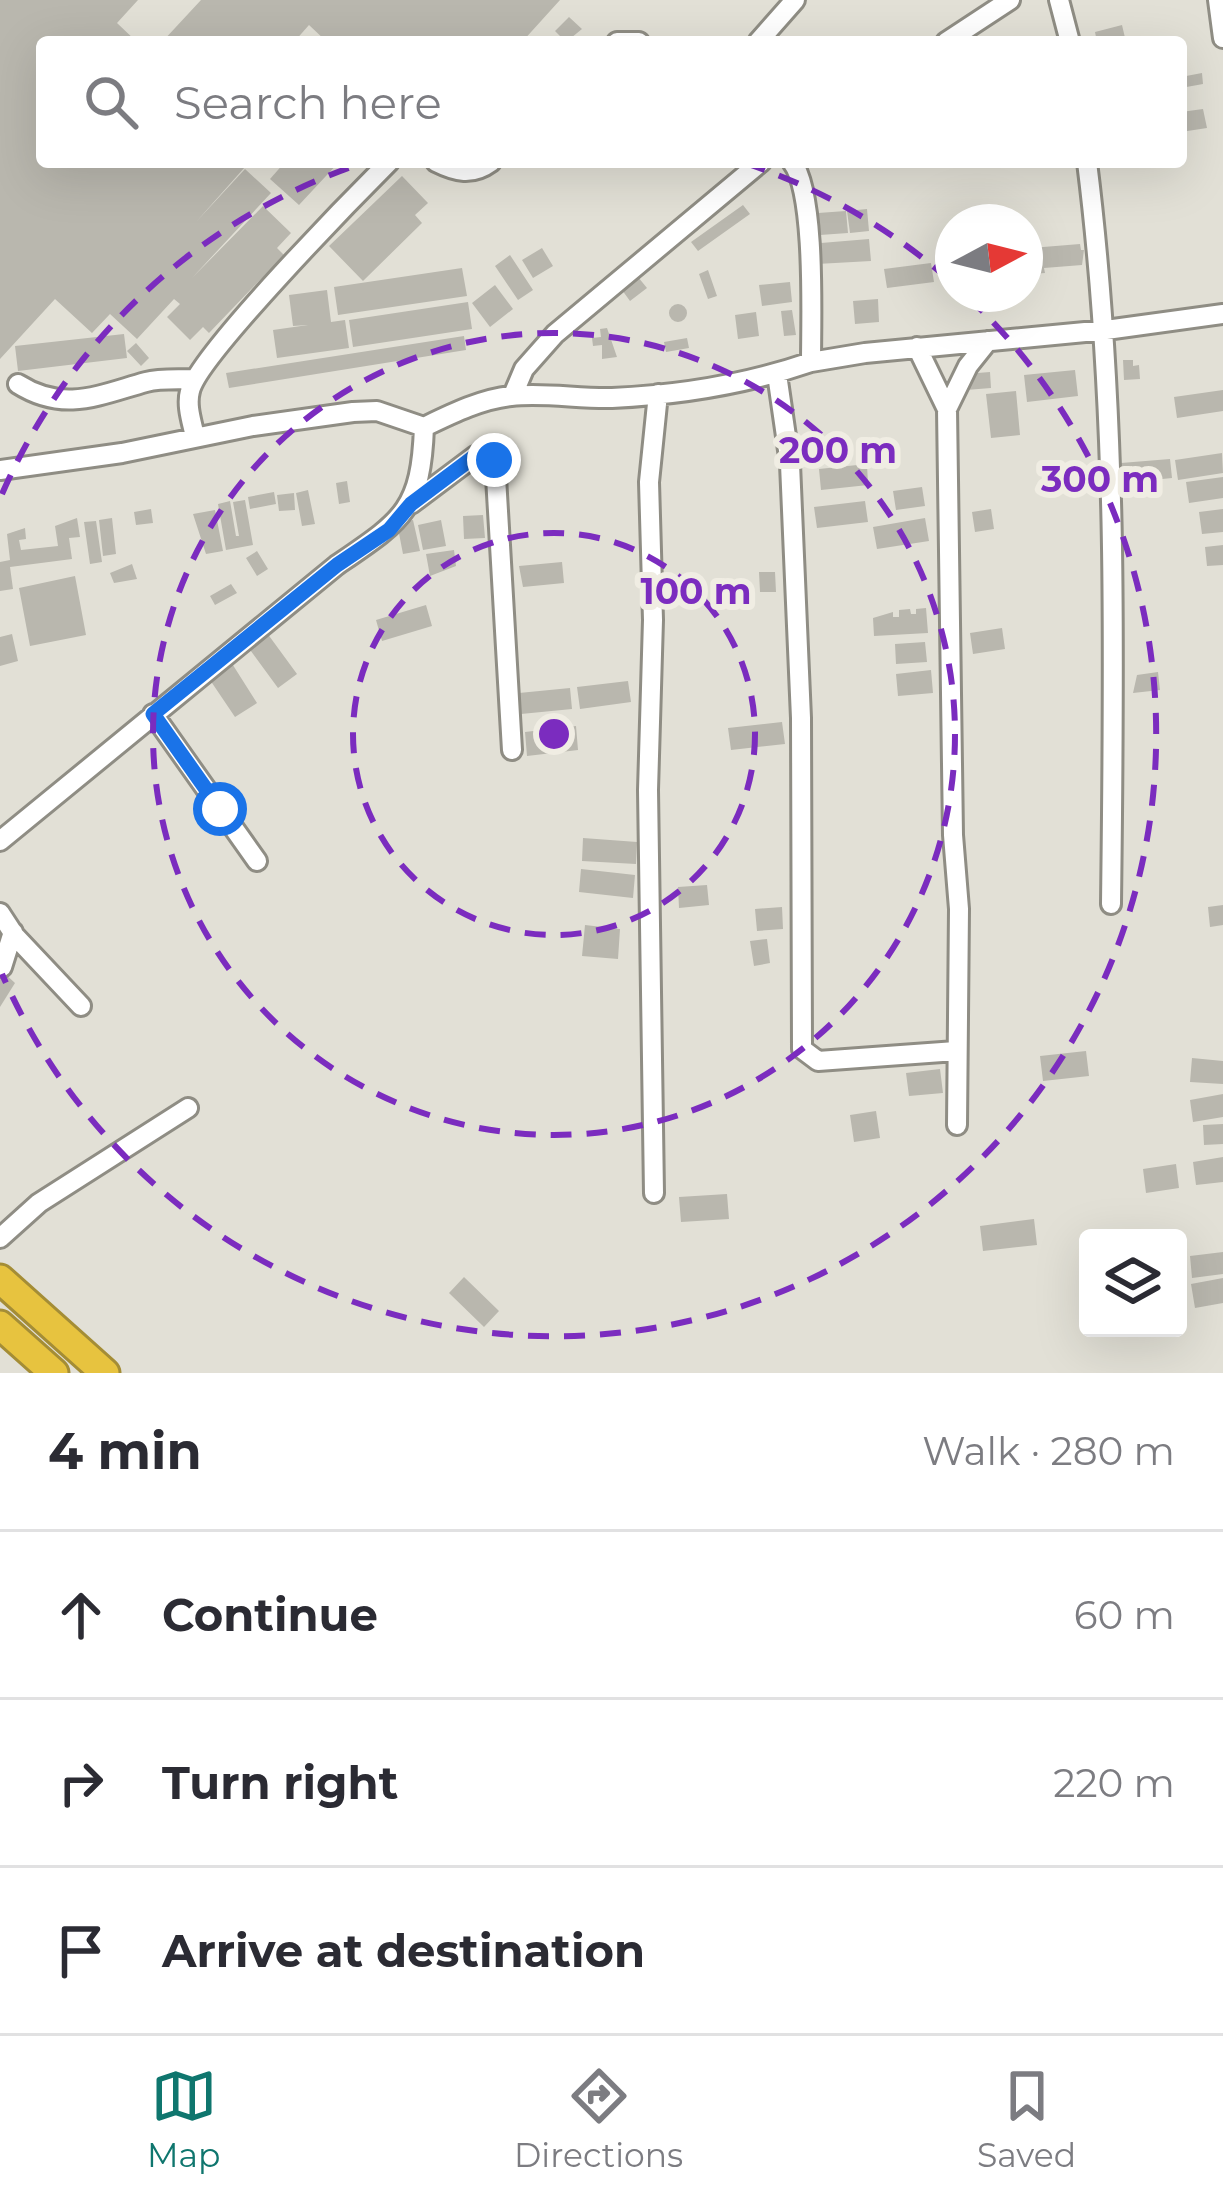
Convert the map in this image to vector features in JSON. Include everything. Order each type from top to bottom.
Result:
[{"type":"highway","points":[[0,1279],[105,1373]]},
{"type":"highway","points":[[0,1325],[54,1373]]},
{"type":"street","points":[[766,36],[795,0]]},
{"type":"street","points":[[955,36],[1010,0]]},
{"type":"street","points":[[1059,0],[1068,36]]},
{"type":"street","points":[[1217,0],[1223,38]]},
{"type":"street","points":[[195,437],[188,408],[194,379],[384,168]]},
{"type":"street","points":[[513,395],[524,370],[555,334],[754,168]]},
{"type":"street","points":[[795,168],[801,181],[808,238],[811,362]]},
{"type":"street","points":[[1088,168],[1106,330],[1113,502],[1111,904]]},
{"type":"street","points":[[0,470],[353,412],[377,412],[424,427],[513,395],[658,394],[776,374],[811,362],[916,347],[1223,314]]},
{"type":"street","points":[[947,409],[968,366],[988,341]]},
{"type":"street","points":[[916,347],[947,409],[953,835],[959,909],[957,1125]]},
{"type":"street","points":[[776,374],[790,464],[800,695],[802,1049],[818,1061],[956,1051]]},
{"type":"street","points":[[17,384],[50,399],[80,399],[118,393],[149,381],[194,379]]},
{"type":"street","points":[[654,1193],[649,482],[658,394]]},
{"type":"street","points":[[411,504],[421,476],[424,427]]},
{"type":"street","points":[[0,841],[337,565],[389,530],[411,504],[475,456],[485,454],[494,460],[512,750]]},
{"type":"street","points":[[153,714],[257,861]]},
{"type":"street","points":[[0,914],[81,1006]]},
{"type":"street","points":[[2,967],[13,932]]},
{"type":"street","points":[[0,1238],[39,1203],[188,1108]]},
{"type":"building","points":[[0,0],[138,0],[117,23],[131,36],[36,36],[36,168],[244,168],[196,222],[245,169],[271,193],[192,278],[263,206],[291,233],[277,248],[284,255],[209,333],[203,327],[190,340],[167,317],[180,304],[174,299],[137,339],[110,314],[92,333],[55,299],[0,359]]},
{"type":"building","points":[[201,0],[560,0],[527,36],[321,36],[309,25],[299,36],[168,36]]},
{"type":"building","points":[[569,17],[582,29],[573,36],[555,31]]},
{"type":"building","points":[[1122,25],[1125,36],[1096,36],[1095,32]]},
{"type":"building","points":[[1202,73],[1203,84],[1187,87],[1187,76]]},
{"type":"building","points":[[1203,109],[1207,128],[1187,131],[1187,111]]},
{"type":"building","points":[[280,168],[333,168],[299,205],[270,179]]},
{"type":"building","points":[[402,176],[428,203],[415,215],[422,223],[363,281],[329,246]]},
{"type":"building","points":[[743,205],[750,214],[698,251],[691,242]]},
{"type":"building","points":[[867,209],[869,231],[850,233],[847,211]]},
{"type":"building","points":[[846,211],[848,233],[820,235],[818,213]]},
{"type":"building","points":[[869,239],[871,261],[817,264],[821,243]]},
{"type":"building","points":[[1080,244],[1082,265],[1044,268],[1043,273],[1043,247]]},
{"type":"building","points":[[542,248],[553,266],[533,278],[522,260]]},
{"type":"building","points":[[510,255],[533,290],[518,300],[495,266]]},
{"type":"building","points":[[931,263],[934,282],[887,288],[884,269]]},
{"type":"building","points":[[462,268],[467,296],[338,315],[334,287]]},
{"type":"building","points":[[708,270],[717,296],[708,299],[699,274]]},
{"type":"building","points":[[638,277],[647,288],[630,301],[622,290]]},
{"type":"building","points":[[790,282],[792,302],[762,306],[759,285]]},
{"type":"building","points":[[495,285],[513,309],[490,327],[472,303]]},
{"type":"building","points":[[327,290],[331,322],[345,320],[349,348],[277,358],[273,330],[308,325],[293,326],[289,295]]},
{"type":"building","points":[[878,299],[879,322],[855,324],[853,301]]},
{"type":"building","points":[[468,302],[472,329],[353,347],[349,320]]},
{"type":"building","points":[[678,304],[687,313],[678,322],[669,313]]},
{"type":"building","points":[[792,310],[796,335],[784,336],[781,311]]},
{"type":"building","points":[[756,312],[759,336],[738,339],[735,315]]},
{"type":"building","points":[[607,328],[617,357],[602,359],[602,345],[593,346],[592,338],[601,337],[600,329]]},
{"type":"building","points":[[124,334],[127,358],[18,371],[15,346]]},
{"type":"building","points":[[464,336],[466,350],[229,388],[226,373]]},
{"type":"building","points":[[687,338],[689,348],[666,352],[664,342]]},
{"type":"building","points":[[136,343],[149,358],[141,366],[127,351]]},
{"type":"building","points":[[1123,360],[1139,365],[1140,379],[1124,380]]},
{"type":"building","points":[[1075,370],[1078,396],[1027,402],[1024,375]]},
{"type":"building","points":[[990,372],[991,388],[966,390],[965,374]]},
{"type":"building","points":[[1223,390],[1223,411],[1177,418],[1174,397]]},
{"type":"building","points":[[1016,391],[1020,435],[991,438],[986,394]]},
{"type":"building","points":[[1222,453],[1223,473],[1178,480],[1175,460]]},
{"type":"building","points":[[1170,459],[1172,478],[1123,483],[1121,463]]},
{"type":"building","points":[[867,464],[868,485],[821,490],[819,469]]},
{"type":"building","points":[[1223,477],[1223,498],[1189,503],[1186,482]]},
{"type":"building","points":[[347,481],[350,502],[339,504],[336,483]]},
{"type":"building","points":[[922,487],[925,506],[896,510],[893,491]]},
{"type":"building","points":[[308,490],[315,524],[302,526],[296,493]]},
{"type":"building","points":[[274,492],[276,504],[250,509],[248,497]]},
{"type":"building","points":[[294,493],[295,510],[279,511],[277,495]]},
{"type":"building","points":[[245,500],[253,545],[226,550],[218,504],[230,501],[239,536],[233,502]]},
{"type":"building","points":[[865,501],[868,522],[817,528],[814,507]]},
{"type":"building","points":[[151,509],[153,523],[136,525],[134,512]]},
{"type":"building","points":[[991,509],[994,529],[975,532],[972,512]]},
{"type":"building","points":[[1223,509],[1223,532],[1202,534],[1199,512]]},
{"type":"building","points":[[215,510],[223,551],[206,554],[193,514]]},
{"type":"building","points":[[483,515],[485,538],[464,539],[463,516]]},
{"type":"building","points":[[77,518],[80,537],[69,538],[72,559],[10,567],[13,589],[0,591],[0,562],[10,560],[7,534],[25,528],[26,539],[19,540],[21,550],[58,546],[55,526]]},
{"type":"building","points":[[112,518],[116,554],[103,556],[99,520]]},
{"type":"building","points":[[925,518],[929,541],[877,549],[873,527]]},
{"type":"building","points":[[413,520],[420,551],[403,554],[397,523]]},
{"type":"building","points":[[441,520],[446,546],[423,550],[418,525]]},
{"type":"building","points":[[96,521],[102,562],[90,564],[84,522]]},
{"type":"building","points":[[1223,545],[1223,565],[1207,566],[1205,547]]},
{"type":"building","points":[[454,550],[456,566],[430,576],[426,554]]},
{"type":"building","points":[[257,551],[268,569],[257,576],[246,558]]},
{"type":"building","points":[[562,562],[564,583],[523,587],[519,566]]},
{"type":"building","points":[[132,564],[137,579],[114,583],[110,573]]},
{"type":"building","points":[[759,572],[775,572],[776,592],[760,592]]},
{"type":"building","points":[[75,576],[86,635],[30,646],[19,588]]},
{"type":"building","points":[[231,584],[237,593],[215,605],[210,596]]},
{"type":"building","points":[[426,605],[432,626],[382,641],[376,620]]},
{"type":"building","points":[[926,608],[928,633],[874,636],[873,618],[893,612],[893,617],[899,617],[899,610],[916,614],[916,609]]},
{"type":"building","points":[[1002,628],[1005,649],[973,654],[970,633]]},
{"type":"building","points":[[267,633],[297,674],[278,688],[248,647]]},
{"type":"building","points":[[12,634],[18,661],[0,666],[0,637]]},
{"type":"building","points":[[925,642],[927,662],[896,664],[895,644]]},
{"type":"building","points":[[231,662],[257,703],[235,717],[208,677]]},
{"type":"building","points":[[931,670],[933,693],[898,696],[896,674]]},
{"type":"building","points":[[1158,672],[1160,690],[1133,693],[1137,675]]},
{"type":"building","points":[[628,681],[631,702],[580,709],[577,687]]},
{"type":"building","points":[[570,688],[572,709],[521,714],[519,693]]},
{"type":"building","points":[[782,722],[785,744],[731,750],[728,728]]},
{"type":"building","points":[[576,726],[578,750],[527,756],[525,732]]},
{"type":"building","points":[[583,838],[637,842],[636,864],[582,861]]},
{"type":"building","points":[[581,869],[635,875],[633,898],[579,892]]},
{"type":"building","points":[[707,885],[709,905],[679,908],[678,887]]},
{"type":"building","points":[[1223,905],[1223,925],[1210,927],[1208,907]]},
{"type":"building","points":[[782,907],[783,929],[757,931],[755,909]]},
{"type":"building","points":[[585,925],[620,929],[618,959],[582,956]]},
{"type":"building","points":[[767,939],[770,963],[754,966],[750,941]]},
{"type":"building","points":[[3,972],[15,983],[0,1007],[0,976]]},
{"type":"building","points":[[1086,1051],[1089,1076],[1043,1081],[1040,1056]]},
{"type":"building","points":[[1192,1058],[1223,1061],[1223,1084],[1190,1082]]},
{"type":"building","points":[[940,1069],[943,1093],[909,1096],[906,1073]]},
{"type":"building","points":[[1223,1094],[1223,1117],[1193,1122],[1190,1100]]},
{"type":"building","points":[[876,1111],[880,1138],[854,1142],[850,1115]]},
{"type":"building","points":[[1223,1124],[1223,1144],[1204,1145],[1203,1125]]},
{"type":"building","points":[[1223,1157],[1223,1182],[1196,1185],[1193,1162]]},
{"type":"building","points":[[1176,1164],[1179,1188],[1146,1193],[1143,1169]]},
{"type":"building","points":[[727,1194],[729,1219],[681,1222],[679,1197]]},
{"type":"building","points":[[1034,1219],[1037,1245],[983,1251],[980,1226]]},
{"type":"building","points":[[1223,1252],[1223,1274],[1192,1278],[1190,1256]]},
{"type":"building","points":[[464,1277],[499,1311],[484,1327],[449,1293]]},
{"type":"building","points":[[1223,1278],[1223,1303],[1195,1308],[1191,1284]]},
{"type":"route","points":[[220,809],[153,714],[337,565],[389,530],[411,504],[453,471],[475,456],[490,455],[494,460]]}]
